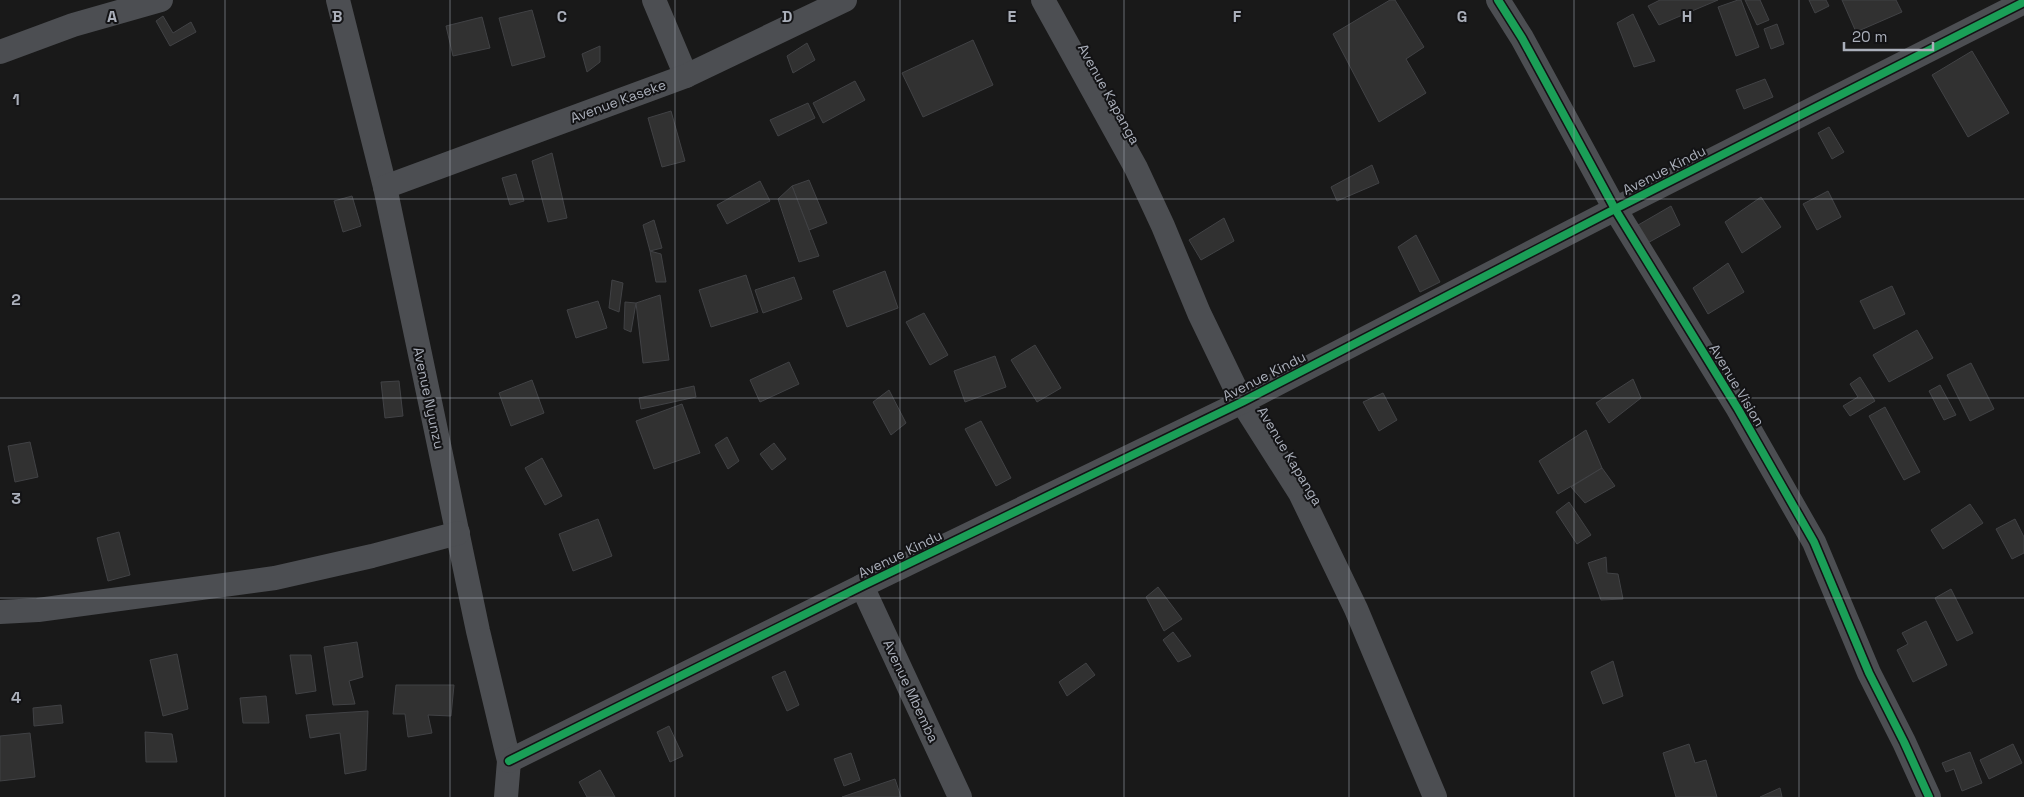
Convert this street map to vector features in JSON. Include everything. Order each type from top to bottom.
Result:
[{"type":"street","points":[[0,52],[73,25],[161,0]]},
{"type":"street","name":"Avenue Nyunzu","points":[[338,0],[385,187],[478,631],[509,761],[506,797]]},
{"type":"street","points":[[654,0],[686,76]]},
{"type":"street","name":"Avenue Kaseke","points":[[385,187],[686,76],[845,0]]},
{"type":"street","name":"Avenue Kapanga","points":[[1043,0],[1136,168],[1163,226],[1199,313],[1242,402],[1300,493],[1348,591],[1409,731],[1435,797]]},
{"type":"street","name":"Avenue Vision","points":[[1498,0],[1522,38],[1615,209],[1738,409],[1814,542],[1869,673],[1929,797]]},
{"type":"street","name":"Avenue Kindu","points":[[509,761],[862,586],[1242,402],[1615,209],[2021,4]]},
{"type":"street","points":[[0,612],[38,610],[275,578],[372,556],[458,533]]},
{"type":"street","name":"Avenue Mbemba","points":[[862,586],[960,797]]},
{"type":"building","points":[[1390,0],[1395,0],[1424,47],[1406,59],[1426,93],[1379,122],[1333,34]]},
{"type":"building","points":[[1660,0],[1718,0],[1659,25],[1648,6]]},
{"type":"building","points":[[1741,0],[1759,47],[1736,56],[1718,7]]},
{"type":"building","points":[[1745,0],[1760,0],[1769,20],[1757,25]]},
{"type":"building","points":[[1809,0],[1826,0],[1829,6],[1815,13]]},
{"type":"building","points":[[1842,0],[1896,0],[1902,12],[1856,32]]},
{"type":"building","points":[[532,10],[545,57],[512,66],[499,18]]},
{"type":"building","points":[[1633,14],[1655,61],[1634,67],[1617,23]]},
{"type":"building","points":[[163,16],[173,33],[191,22],[196,32],[170,46],[156,21]]},
{"type":"building","points":[[482,17],[490,48],[453,56],[446,26]]},
{"type":"building","points":[[1777,24],[1784,44],[1771,49],[1764,29]]},
{"type":"building","points":[[973,40],[993,85],[923,117],[902,73]]},
{"type":"building","points":[[807,43],[815,60],[793,73],[787,56]]},
{"type":"building","points":[[600,46],[600,62],[587,72],[582,54]]},
{"type":"building","points":[[1972,51],[2009,113],[1968,137],[1932,75]]},
{"type":"building","points":[[1765,79],[1773,97],[1744,109],[1736,90]]},
{"type":"building","points":[[855,81],[865,100],[823,123],[813,103]]},
{"type":"building","points":[[808,103],[815,118],[778,136],[770,120]]},
{"type":"building","points":[[671,111],[685,161],[662,167],[648,118]]},
{"type":"building","points":[[1829,127],[1844,152],[1832,159],[1818,133]]},
{"type":"building","points":[[552,153],[567,218],[548,222],[532,161]]},
{"type":"building","points":[[1372,165],[1379,183],[1337,201],[1331,187]]},
{"type":"building","points":[[516,174],[524,201],[510,205],[502,178]]},
{"type":"building","points":[[809,180],[827,223],[809,230],[792,186]]},
{"type":"building","points":[[760,181],[770,201],[727,224],[717,205]]},
{"type":"building","points":[[792,186],[819,256],[799,262],[778,199]]},
{"type":"building","points":[[1828,191],[1841,217],[1817,230],[1803,204]]},
{"type":"building","points":[[352,196],[361,226],[343,232],[334,201]]},
{"type":"building","points":[[1761,197],[1781,227],[1742,253],[1725,222]]},
{"type":"building","points":[[1671,206],[1680,225],[1644,245],[1633,228]]},
{"type":"building","points":[[1224,218],[1234,241],[1201,260],[1189,240]]},
{"type":"building","points":[[654,220],[662,248],[650,251],[643,225]]},
{"type":"building","points":[[1416,235],[1440,282],[1420,292],[1398,247]]},
{"type":"building","points":[[650,251],[661,254],[666,282],[656,282]]},
{"type":"building","points":[[1728,263],[1744,292],[1708,314],[1693,288]]},
{"type":"building","points":[[885,271],[898,308],[847,327],[833,291]]},
{"type":"building","points":[[746,275],[758,312],[711,327],[699,290]]},
{"type":"building","points":[[794,277],[802,299],[763,313],[755,290]]},
{"type":"building","points":[[612,280],[623,283],[619,312],[609,308]]},
{"type":"building","points":[[1892,286],[1905,314],[1874,329],[1860,301]]},
{"type":"building","points":[[660,295],[669,360],[643,363],[636,303]]},
{"type":"building","points":[[598,301],[607,328],[576,338],[567,310]]},
{"type":"building","points":[[625,302],[636,303],[631,332],[624,329]]},
{"type":"building","points":[[924,313],[948,355],[930,365],[906,322]]},
{"type":"building","points":[[1917,330],[1933,358],[1889,382],[1873,355]]},
{"type":"building","points":[[1035,345],[1061,388],[1037,402],[1011,360]]},
{"type":"building","points":[[995,356],[1006,387],[965,402],[954,371]]},
{"type":"building","points":[[789,362],[799,384],[760,402],[750,380]]},
{"type":"building","points":[[1971,363],[1994,409],[1970,421],[1947,375]]},
{"type":"building","points":[[1860,377],[1875,401],[1850,416],[1843,406],[1858,397],[1850,384]]},
{"type":"building","points":[[1633,379],[1641,398],[1609,423],[1596,403]]},
{"type":"building","points":[[532,380],[544,413],[511,426],[499,393]]},
{"type":"building","points":[[399,381],[403,416],[385,418],[381,382]]},
{"type":"building","points":[[1940,385],[1956,415],[1944,420],[1929,391]]},
{"type":"building","points":[[694,386],[696,397],[641,409],[639,398]]},
{"type":"building","points":[[889,390],[906,423],[891,435],[873,402]]},
{"type":"building","points":[[1383,393],[1397,420],[1379,431],[1363,402]]},
{"type":"building","points":[[682,404],[700,453],[654,469],[636,421]]},
{"type":"building","points":[[1885,407],[1920,472],[1904,480],[1869,416]]},
{"type":"building","points":[[981,421],[1011,478],[996,486],[965,429]]},
{"type":"building","points":[[1586,430],[1602,468],[1558,494],[1539,461]]},
{"type":"building","points":[[727,437],[739,461],[728,469],[715,445]]},
{"type":"building","points":[[30,442],[38,477],[15,482],[8,446]]},
{"type":"building","points":[[774,443],[786,459],[772,470],[760,454]]},
{"type":"building","points":[[542,458],[562,496],[545,505],[525,468]]},
{"type":"building","points":[[1602,468],[1615,486],[1585,503],[1571,487]]},
{"type":"building","points":[[1569,502],[1591,535],[1577,544],[1556,512]]},
{"type":"building","points":[[1970,504],[1983,523],[1943,549],[1931,530]]},
{"type":"building","points":[[598,519],[612,556],[573,571],[559,534]]},
{"type":"building","points":[[2015,519],[2024,537],[2024,553],[2012,559],[1996,529]]},
{"type":"building","points":[[119,532],[130,575],[108,581],[97,538]]},
{"type":"building","points":[[1606,557],[1607,573],[1618,574],[1623,599],[1601,600],[1588,563]]},
{"type":"building","points":[[1158,587],[1182,619],[1164,631],[1146,597]]},
{"type":"building","points":[[1951,589],[1973,633],[1957,641],[1935,598]]},
{"type":"building","points":[[1926,621],[1947,665],[1913,682],[1897,650],[1908,644],[1902,633]]},
{"type":"building","points":[[1173,632],[1191,656],[1178,662],[1163,640]]},
{"type":"building","points":[[357,642],[363,677],[349,681],[355,704],[333,705],[324,647]]},
{"type":"building","points":[[177,654],[188,709],[163,716],[150,660]]},
{"type":"building","points":[[290,655],[311,655],[316,691],[296,694]]},
{"type":"building","points":[[1613,661],[1623,696],[1603,704],[1591,672]]},
{"type":"building","points":[[1086,663],[1095,675],[1067,696],[1059,682]]},
{"type":"building","points":[[785,671],[799,705],[787,711],[772,677]]},
{"type":"building","points":[[396,685],[454,685],[451,716],[428,715],[432,733],[408,737],[405,714],[393,714]]},
{"type":"building","points":[[266,696],[269,723],[243,723],[240,698]]},
{"type":"building","points":[[61,705],[63,723],[34,726],[33,708]]},
{"type":"building","points":[[368,711],[366,770],[345,774],[340,733],[310,738],[306,715]]},
{"type":"building","points":[[669,726],[683,756],[670,762],[657,732]]},
{"type":"building","points":[[145,732],[172,734],[177,762],[146,762]]},
{"type":"building","points":[[30,733],[35,777],[0,781],[0,736]]},
{"type":"building","points":[[1689,744],[1695,763],[1706,760],[1717,797],[1676,797],[1663,753]]},
{"type":"building","points":[[2013,744],[2022,763],[1989,779],[1980,760]]},
{"type":"building","points":[[1970,752],[1982,783],[1962,791],[1954,769],[1946,772],[1942,763]]},
{"type":"building","points":[[851,753],[860,780],[844,786],[834,759]]},
{"type":"building","points":[[600,770],[615,797],[587,797],[579,782]]},
{"type":"building","points":[[895,779],[901,797],[842,797]]},
{"type":"building","points":[[1780,788],[1782,797],[1760,797]]},
{"type":"cycle path","points":[[1498,0],[1522,38],[1615,209],[1738,409],[1814,542],[1869,673],[1929,797]]},
{"type":"cycle path","points":[[509,761],[862,586],[1242,402],[1615,209],[2024,2]]}]
